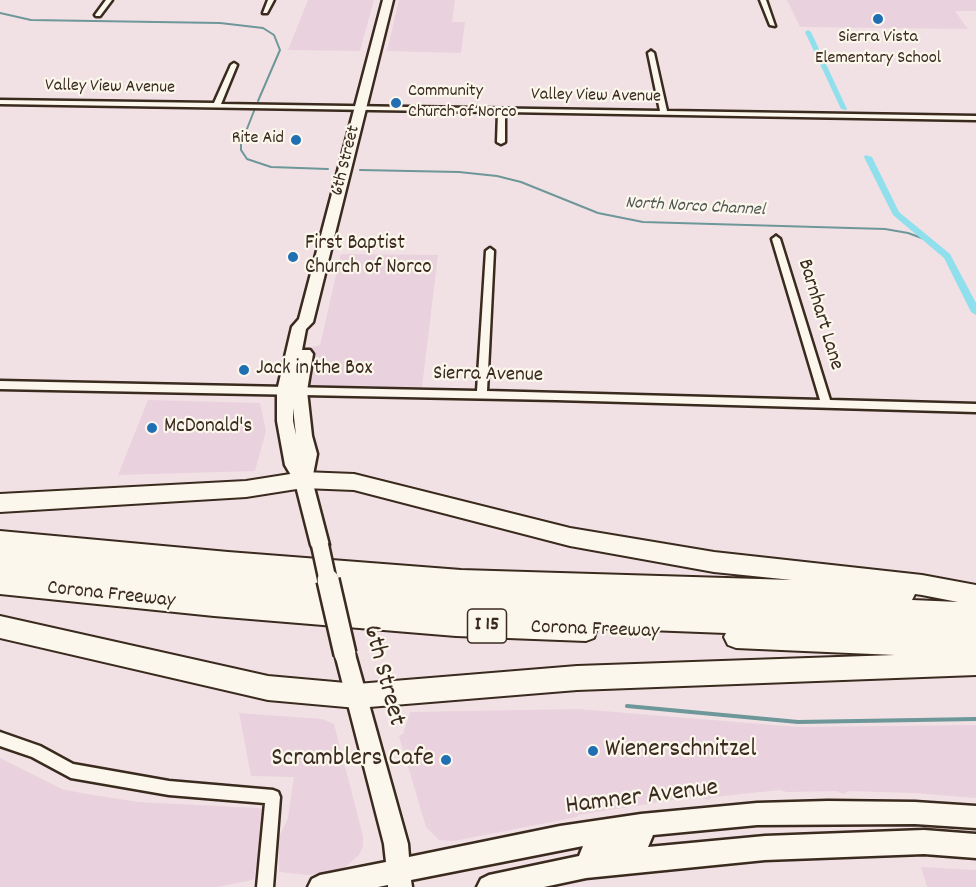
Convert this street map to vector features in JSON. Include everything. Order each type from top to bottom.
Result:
[{"type":"highway","points":[[0,503],[246,489],[303,480],[354,482],[570,537],[714,562],[922,585],[976,596]]},
{"type":"highway","name":"I 15","points":[[0,540],[228,562],[461,580],[976,596]]},
{"type":"highway","points":[[0,554],[388,591],[976,613]]},
{"type":"highway","points":[[0,568],[281,598],[563,616],[976,633]]},
{"type":"highway","name":"Corona Freeway","points":[[0,585],[214,606],[456,625],[976,648]]},
{"type":"highway","points":[[0,627],[268,688],[357,696],[577,678],[976,664]]},
{"type":"main road","name":"6th Street","points":[[388,0],[306,322],[300,327],[292,391],[309,454],[303,480],[345,654],[396,844],[399,879]]},
{"type":"main road","name":"Hamner Avenue","points":[[320,887],[399,879],[560,838],[641,825],[757,814],[828,812],[915,813],[976,817]]},
{"type":"main road","points":[[586,866],[592,853],[638,842],[642,836],[641,825]]},
{"type":"main road","points":[[489,887],[586,866],[765,848],[924,842],[976,846]]},
{"type":"street","points":[[98,15],[109,0]]},
{"type":"street","points":[[265,12],[271,0]]},
{"type":"street","points":[[763,0],[773,25]]},
{"type":"street","points":[[651,53],[664,113]]},
{"type":"street","points":[[217,105],[234,65]]},
{"type":"street","name":"Valley View Avenue","points":[[0,102],[976,118]]},
{"type":"street","points":[[501,142],[502,110]]},
{"type":"street","name":"Barnhart Lane","points":[[776,239],[826,402]]},
{"type":"street","points":[[482,394],[489,251]]},
{"type":"street","name":"Sierra Avenue","points":[[0,385],[826,402],[976,408]]},
{"type":"street","points":[[0,739],[35,750],[71,771],[169,788],[273,797],[265,887]]},
{"type":"shaded area","points":[[308,0],[374,0],[360,51],[288,50]]},
{"type":"shaded area","points":[[399,0],[455,0],[452,22],[465,22],[461,53],[387,51]]},
{"type":"shaded area","name":"Sierra Vista Elementary School","points":[[787,0],[976,0],[976,11],[955,11],[968,29],[800,27]]},
{"type":"shaded area","points":[[341,254],[438,255],[422,387],[312,386],[307,379],[312,347],[320,345]]},
{"type":"shaded area","points":[[148,400],[260,403],[266,431],[255,471],[118,475]]},
{"type":"shaded area","points":[[578,709],[798,727],[976,725],[976,798],[914,793],[848,791],[844,794],[836,791],[787,792],[780,790],[713,797],[708,800],[699,797],[673,800],[578,815],[454,841],[439,840],[426,827],[399,736],[403,734],[410,712]]},
{"type":"shaded area","points":[[239,713],[322,719],[334,724],[363,836],[363,846],[359,855],[343,869],[308,875],[279,872],[279,837],[288,818],[294,777],[251,776]]},
{"type":"shaded area","points":[[0,758],[62,789],[81,793],[138,802],[260,808],[267,812],[254,878],[217,887],[0,887]]},
{"type":"shaded area","points":[[921,867],[976,870],[976,887],[927,887]]},
{"type":"waterway","name":"North Norco Channel","points":[[0,13],[31,20],[220,23],[263,28],[274,35],[280,50],[258,101]]},
{"type":"waterway","points":[[808,32],[844,109]]},
{"type":"waterway","name":"North Norco Channel","points":[[254,111],[241,144],[241,150],[247,159],[271,167],[328,169]]},
{"type":"waterway","name":"North Norco Channel","points":[[868,157],[896,213],[947,256],[976,312]]},
{"type":"waterway","name":"North Norco Channel","points":[[360,170],[459,172],[497,176],[521,182],[598,213],[643,222],[885,229],[908,233],[927,240]]},
{"type":"waterway","points":[[627,706],[798,722],[976,719]]},
{"type":"place","name":"Sierra Vista Elementary School","points":[[878,19]]},
{"type":"place","name":"Community Church of Norco","points":[[396,103]]},
{"type":"place","name":"Rite Aid","points":[[296,140]]},
{"type":"place","name":"First Baptist Church of Norco","points":[[293,257]]},
{"type":"place","name":"Jack in the Box","points":[[244,370]]},
{"type":"place","name":"McDonald's","points":[[152,428]]},
{"type":"place","name":"Wienerschnitzel","points":[[593,751]]},
{"type":"place","name":"Scramblers Cafe","points":[[446,760]]}]
